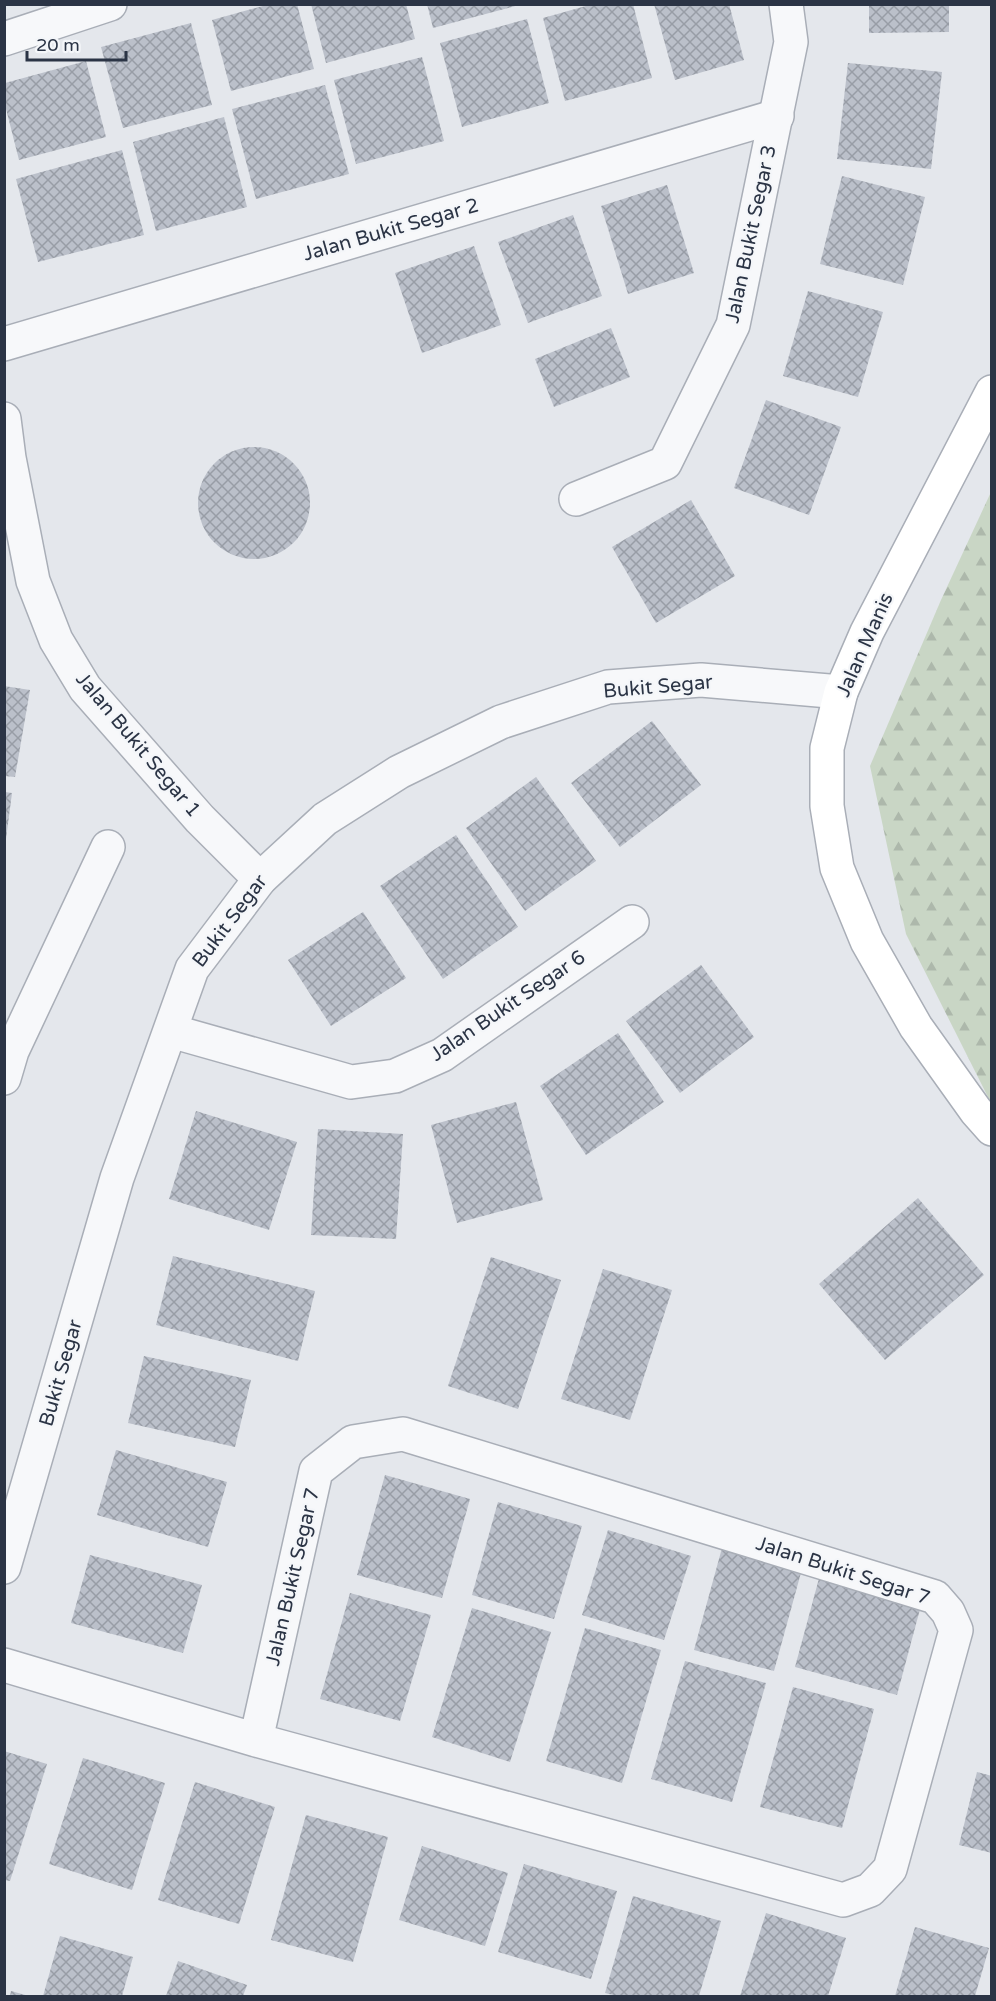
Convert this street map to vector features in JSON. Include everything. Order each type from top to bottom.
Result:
[{"type":"street","points":[[4,39],[110,4]]},
{"type":"street","name":"Jalan Bukit Segar 3","points":[[576,499],[665,463],[733,325],[791,42],[786,4]]},
{"type":"street","name":"Jalan Bukit Segar 2","points":[[4,344],[777,116]]},
{"type":"street","name":"Jalan Manis","points":[[992,392],[867,633],[841,692],[827,748],[827,806],[837,867],[867,941],[916,1027],[976,1111],[992,1129]]},
{"type":"street","name":"Jalan Bukit Segar 1","points":[[4,419],[9,458],[33,581],[56,640],[85,688],[200,819],[260,879]]},
{"type":"street","name":"Bukit Segar","points":[[4,1567],[117,1178],[192,969],[260,879],[324,819],[399,772],[501,722],[608,687],[701,680],[841,692]]},
{"type":"street","points":[[4,1077],[12,1052],[108,847]]},
{"type":"street","name":"Jalan Bukit Segar 6","points":[[171,1031],[351,1082],[395,1076],[442,1054],[632,922]]},
{"type":"street","name":"Jalan Bukit Segar 7","points":[[4,1665],[256,1740],[843,1900],[870,1890],[890,1869],[956,1629],[948,1612],[935,1597],[404,1434],[353,1442],[316,1471],[256,1740]]},
{"type":"green space","points":[[991,492],[992,1103],[906,934],[870,766],[941,600]]},
{"type":"building","points":[[270,4],[297,4],[314,69],[231,91],[212,20]]},
{"type":"building","points":[[311,4],[406,4],[415,39],[326,63]]},
{"type":"building","points":[[427,4],[519,4],[519,5],[433,28]]},
{"type":"building","points":[[593,4],[633,4],[652,78],[565,101],[543,18]]},
{"type":"building","points":[[654,4],[729,4],[744,60],[675,80]]},
{"type":"building","points":[[869,4],[949,4],[949,32],[869,33]]},
{"type":"building","points":[[527,19],[549,103],[462,127],[440,43]]},
{"type":"building","points":[[191,23],[212,105],[123,128],[101,47]]},
{"type":"building","points":[[422,57],[444,141],[356,164],[334,80]]},
{"type":"building","points":[[86,61],[106,137],[19,160],[5,105],[5,83]]},
{"type":"building","points":[[848,63],[942,72],[931,169],[837,159]]},
{"type":"building","points":[[325,85],[349,174],[256,199],[232,109]]},
{"type":"building","points":[[224,117],[247,207],[156,231],[133,142]]},
{"type":"building","points":[[122,150],[144,235],[38,262],[16,179]]},
{"type":"building","points":[[842,176],[925,197],[903,285],[820,264]]},
{"type":"building","points":[[667,185],[694,273],[628,294],[601,206]]},
{"type":"building","points":[[573,215],[602,296],[528,323],[498,242]]},
{"type":"building","points":[[474,246],[501,325],[422,353],[395,273]]},
{"type":"building","points":[[808,291],[883,312],[858,397],[783,376]]},
{"type":"building","points":[[611,328],[630,377],[554,407],[535,359]]},
{"type":"building","points":[[766,400],[841,427],[809,515],[734,488]]},
{"type":"building","points":[[254,447],[275,452],[293,464],[305,482],[310,503],[305,524],[293,542],[275,554],[254,559],[233,554],[215,542],[203,524],[198,503],[203,482],[215,464],[233,452]]},
{"type":"building","points":[[691,500],[735,576],[656,623],[612,547]]},
{"type":"building","points":[[4,686],[30,690],[15,777],[4,776]]},
{"type":"building","points":[[652,721],[701,785],[620,847],[571,783]]},
{"type":"building","points":[[536,777],[596,861],[525,911],[466,828]]},
{"type":"building","points":[[5,792],[12,793],[6,839],[5,839]]},
{"type":"building","points":[[456,835],[518,927],[443,979],[380,886]]},
{"type":"building","points":[[363,912],[406,978],[331,1026],[288,960]]},
{"type":"building","points":[[701,965],[754,1037],[680,1093],[626,1021]]},
{"type":"building","points":[[618,1033],[664,1102],[586,1155],[540,1086]]},
{"type":"building","points":[[516,1102],[543,1200],[457,1223],[431,1125]]},
{"type":"building","points":[[196,1111],[297,1142],[269,1230],[169,1199]]},
{"type":"building","points":[[318,1129],[403,1134],[396,1239],[311,1235]]},
{"type":"building","points":[[918,1198],[984,1275],[885,1360],[819,1284]]},
{"type":"building","points":[[173,1256],[315,1291],[298,1361],[156,1325]]},
{"type":"building","points":[[491,1257],[561,1280],[518,1409],[448,1386]]},
{"type":"building","points":[[603,1269],[672,1290],[630,1420],[561,1399]]},
{"type":"building","points":[[144,1356],[251,1380],[235,1447],[128,1423]]},
{"type":"building","points":[[116,1450],[227,1482],[208,1547],[97,1515]]},
{"type":"building","points":[[385,1475],[470,1499],[442,1598],[357,1575]]},
{"type":"building","points":[[498,1502],[582,1526],[554,1619],[472,1595]]},
{"type":"building","points":[[608,1530],[691,1556],[664,1640],[582,1615]]},
{"type":"building","points":[[722,1548],[802,1569],[774,1671],[694,1650]]},
{"type":"building","points":[[90,1555],[202,1585],[183,1653],[71,1623]]},
{"type":"building","points":[[821,1571],[923,1598],[897,1695],[795,1667]]},
{"type":"building","points":[[350,1593],[431,1615],[400,1721],[320,1699]]},
{"type":"building","points":[[472,1608],[551,1632],[510,1762],[432,1737]]},
{"type":"building","points":[[585,1628],[661,1650],[622,1783],[546,1761]]},
{"type":"building","points":[[685,1661],[766,1683],[732,1802],[651,1779]]},
{"type":"building","points":[[793,1687],[874,1709],[842,1828],[760,1807]]},
{"type":"building","points":[[4,1751],[47,1764],[10,1881],[4,1880]]},
{"type":"building","points":[[83,1758],[165,1783],[132,1890],[49,1864]]},
{"type":"building","points":[[977,1772],[992,1776],[992,1853],[959,1845]]},
{"type":"building","points":[[195,1782],[275,1807],[239,1924],[158,1900]]},
{"type":"building","points":[[306,1815],[388,1837],[353,1962],[271,1940]]},
{"type":"building","points":[[422,1846],[508,1873],[485,1946],[399,1920]]},
{"type":"building","points":[[524,1864],[617,1891],[591,1979],[498,1952]]},
{"type":"building","points":[[633,1896],[721,1921],[699,1996],[617,1996],[605,1993]]},
{"type":"building","points":[[766,1913],[846,1938],[828,1996],[740,1996]]},
{"type":"building","points":[[915,1927],[989,1948],[975,1996],[895,1996]]},
{"type":"building","points":[[60,1936],[133,1957],[122,1996],[43,1996]]},
{"type":"building","points":[[178,1961],[247,1985],[243,1996],[166,1996]]},
{"type":"building","points":[[11,1991],[29,1996],[10,1996]]}]
